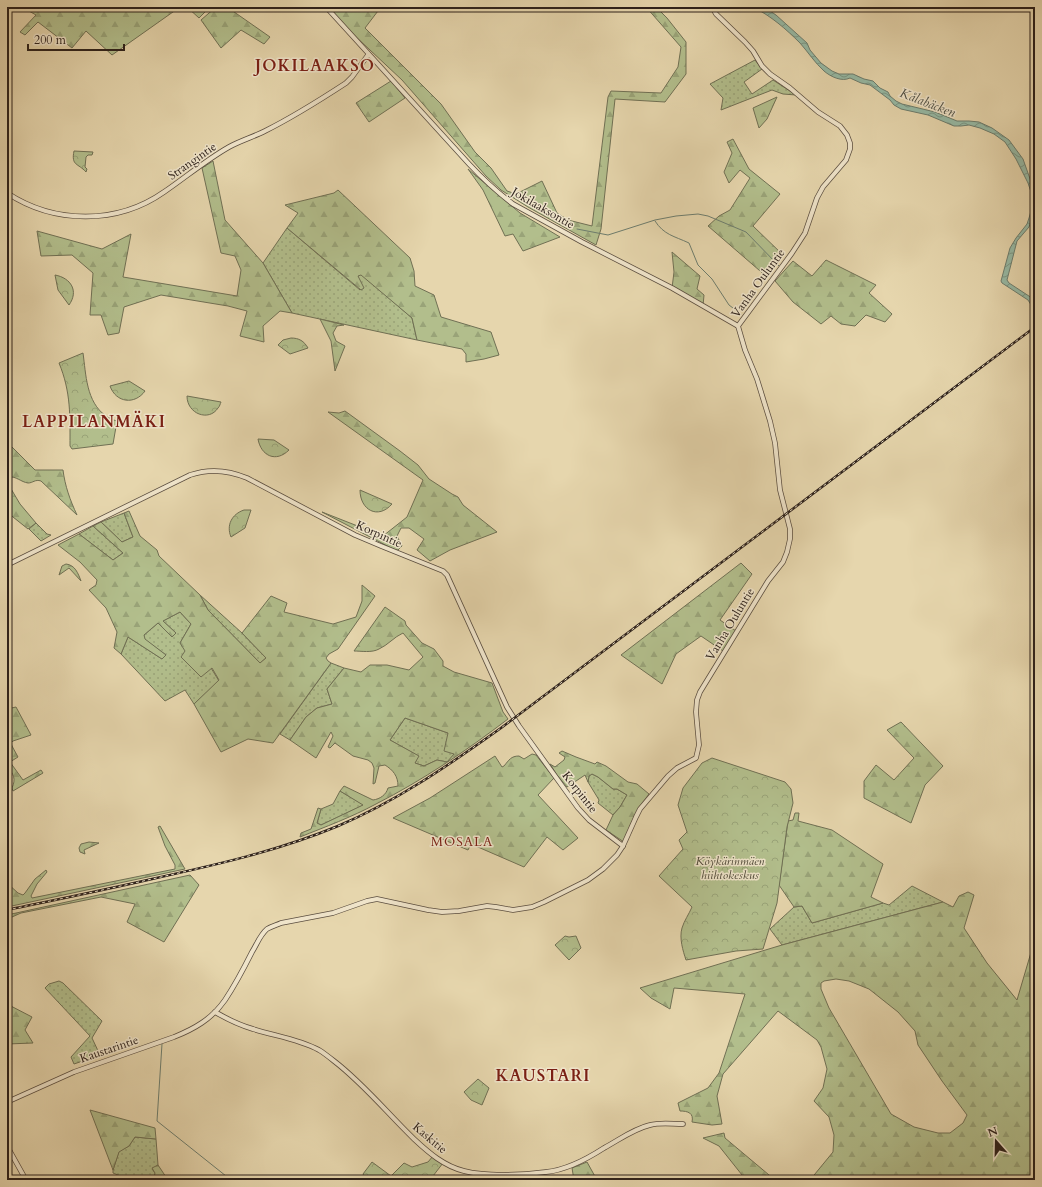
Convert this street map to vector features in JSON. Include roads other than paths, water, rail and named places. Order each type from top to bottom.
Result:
[{"type":"street","name":"Jokilaaksontie","points":[[326,7],[368,55],[486,182],[508,200],[582,242],[672,288],[738,326]]},
{"type":"street","name":"Vanha Ouluntie","points":[[215,1012],[224,1000],[258,940],[266,930],[281,923],[333,913],[377,899],[442,912],[459,911],[487,906],[513,910],[520,909],[544,902],[596,875],[617,855],[624,846],[640,809],[668,776],[677,768],[696,758],[699,745],[696,712],[697,700],[700,692],[768,581],[783,562],[788,552],[790,539],[790,529],[780,490],[775,444],[770,421],[738,326],[805,233],[817,198],[823,188],[846,160],[850,150],[850,143],[840,126],[818,112],[790,88],[770,74],[762,66],[753,50],[716,14],[712,7]]},
{"type":"street","name":"Strangintie","points":[[7,192],[35,208],[66,215],[106,215],[137,207],[164,193],[199,166],[230,147],[279,124],[346,83],[368,55]]},
{"type":"street","name":"Korpintie","points":[[7,565],[190,475],[203,471],[217,470],[231,472],[247,478],[355,535],[443,571],[447,575],[507,707],[519,726],[578,808],[589,820],[624,846]]},
{"type":"street","name":"Kaustarintie","points":[[7,1102],[69,1074],[190,1031],[199,1026],[215,1012]]},
{"type":"street","name":"Kaskitie","points":[[215,1012],[242,1026],[295,1041],[319,1050],[358,1081],[390,1116],[430,1154],[463,1171],[480,1174],[550,1172],[584,1160],[618,1139],[641,1128],[658,1124],[683,1124]]},
{"type":"street","points":[[7,1146],[26,1180]]},
{"type":"water","points":[[753,7],[764,7],[776,15],[807,43],[810,50],[821,63],[832,71],[839,74],[853,74],[873,81],[880,88],[888,92],[896,101],[902,104],[935,112],[957,121],[979,122],[992,128],[1009,140],[1023,159],[1035,192],[1035,209],[1029,227],[1017,241],[1007,280],[1009,283],[1035,300],[1035,311],[1028,300],[1001,281],[1010,248],[1027,224],[1034,201],[1028,183],[1016,159],[1005,142],[994,134],[980,128],[969,125],[954,126],[928,115],[901,109],[870,85],[850,78],[840,79],[830,75],[821,68],[800,43],[789,33],[772,19]]},
{"type":"waterway","points":[[577,229],[608,235],[655,220],[698,214],[708,216],[746,232],[779,266]]},
{"type":"waterway","points":[[655,221],[658,226],[666,232],[689,243],[698,265],[712,279],[729,305],[741,314]]},
{"type":"waterway","points":[[162,1044],[157,1121],[231,1180]]},
{"type":"railway","points":[[7,910],[176,874],[269,850],[338,826],[402,794],[442,769],[501,728],[1035,327]]},
{"type":"district","name":"JOKILAAKSO","points":[[315,65]]},
{"type":"district","name":"LAPPILANMÄKI","points":[[94,421]]},
{"type":"district","name":"MOSALA","points":[[462,841]]},
{"type":"district","name":"KAUSTARI","points":[[543,1075]]},
{"type":"water label","name":"Kålabäcken","points":[[928,102]]},
{"type":"park label","name":"Köykärinmäen hiihtokeskus","points":[[730,868]]}]
